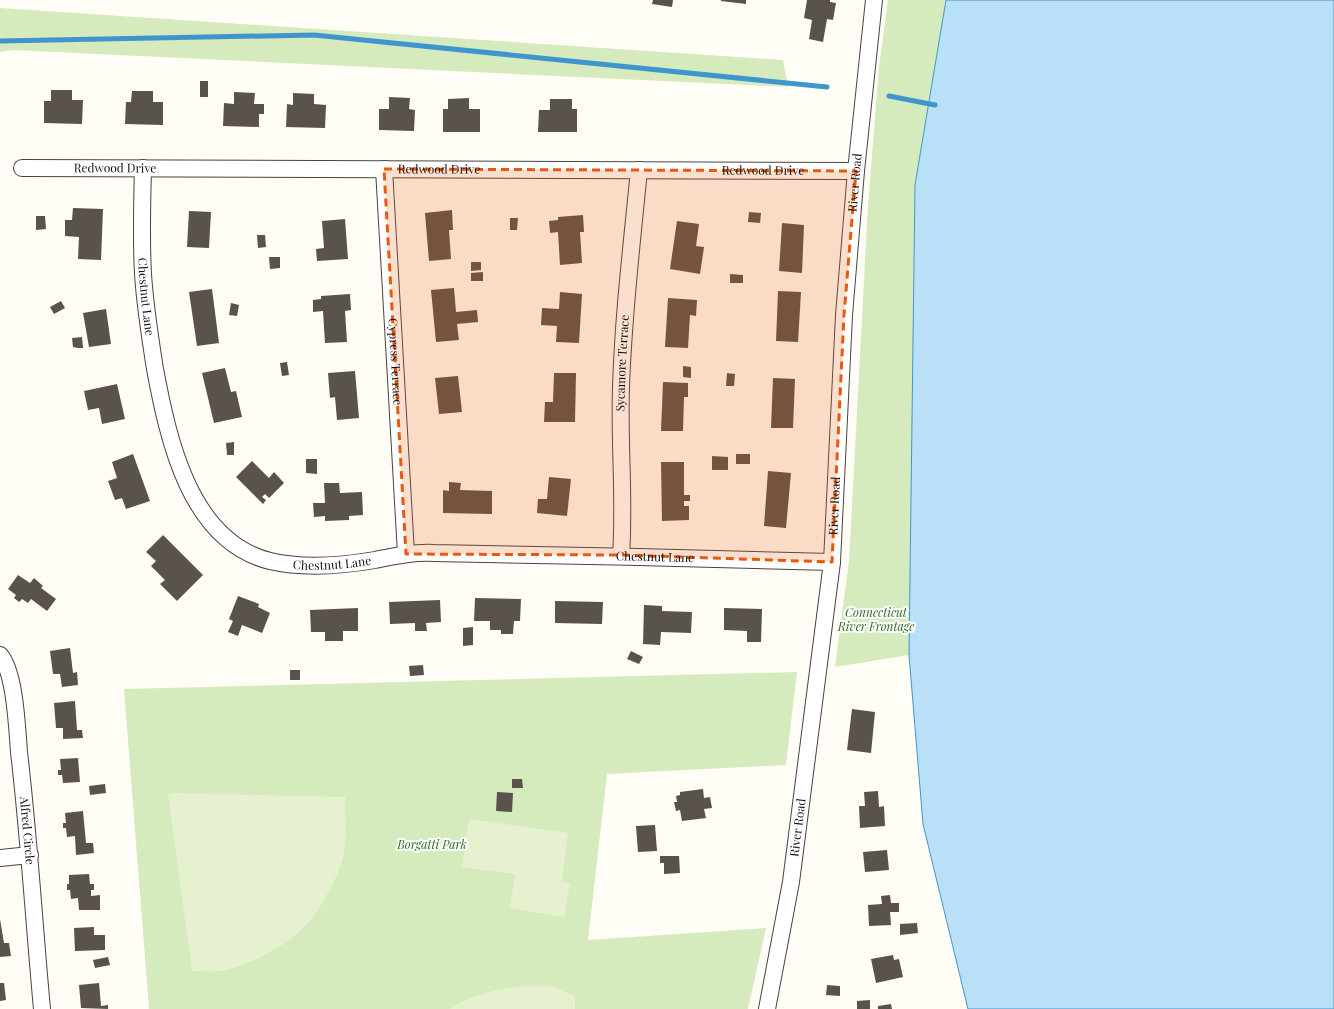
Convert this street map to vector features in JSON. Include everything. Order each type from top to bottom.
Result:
[{"type":"street","name":"River Road","points":[[767,1009],[791,882],[832,562],[844,315],[856,171],[874,0]]},
{"type":"street","name":"Redwood Drive","points":[[22,168],[856,171]]},
{"type":"street","name":"Chestnut Lane","points":[[143,168],[143,275],[146,312],[164,411],[185,480],[198,504],[215,528],[237,546],[251,554],[267,560],[292,564],[322,566],[355,563],[406,554],[425,553],[620,556],[832,562]]},
{"type":"street","name":"Cypress Terrace","points":[[384,169],[406,554]]},
{"type":"street","name":"Sycamore Terrace","points":[[620,556],[623,517],[620,427],[621,388],[623,348],[639,170]]},
{"type":"street","name":"Alfred Circle","points":[[0,655],[6,662],[12,686],[30,855],[42,1009]]},
{"type":"street","points":[[0,858],[30,855]]},
{"type":"highlighted area","points":[[384,169],[856,171],[844,315],[832,562],[621,555],[406,554]]},
{"type":"green space","name":"Connecticut River Frontage","points":[[888,0],[946,0],[915,185],[909,655],[835,667],[849,561],[868,206],[879,67]]},
{"type":"green space","points":[[0,8],[783,60],[788,87],[13,50],[0,52]]},
{"type":"green space","name":"Borgatti Park","points":[[797,672],[786,765],[607,774],[588,940],[766,928],[748,1009],[149,1009],[124,689]]},
{"type":"green space","points":[[168,793],[345,797],[345,848],[341,864],[327,896],[307,924],[299,932],[279,947],[243,965],[220,971],[192,971]]},
{"type":"green space","points":[[469,819],[568,833],[562,881],[551,880],[570,883],[564,917],[510,908],[515,874],[462,867]]},
{"type":"green space","points":[[521,986],[551,986],[575,996],[575,1009],[450,1009],[475,996]]},
{"type":"water","points":[[946,0],[1334,0],[1334,1009],[968,1009],[923,824],[909,655],[915,185]]},
{"type":"building","points":[[653,0],[673,0],[672,7],[652,4]]},
{"type":"building","points":[[746,0],[746,4],[721,1]]},
{"type":"building","points":[[807,0],[830,0],[830,2],[836,3],[833,20],[827,19],[823,42],[809,39],[812,20],[804,18]]},
{"type":"building","points":[[200,81],[208,81],[208,97],[200,97]]},
{"type":"building","points":[[51,90],[72,90],[72,100],[83,100],[82,124],[44,123],[44,101],[51,101]]},
{"type":"building","points":[[132,91],[153,91],[153,102],[163,102],[163,125],[125,124],[126,102],[131,102]]},
{"type":"building","points":[[234,92],[255,93],[254,104],[264,104],[264,114],[259,114],[259,127],[223,126],[224,103],[234,104]]},
{"type":"building","points":[[293,93],[314,94],[314,104],[326,105],[325,128],[286,127],[287,104],[293,105]]},
{"type":"building","points":[[389,97],[410,98],[409,109],[415,110],[414,131],[379,130],[379,109],[389,109]]},
{"type":"building","points":[[469,98],[469,109],[480,109],[480,132],[443,132],[443,109],[448,109],[448,99]]},
{"type":"building","points":[[550,99],[572,99],[572,109],[577,109],[577,132],[538,132],[539,110],[550,110]]},
{"type":"building","points":[[73,208],[103,209],[101,260],[78,259],[79,237],[65,236],[65,220],[72,220]]},
{"type":"building","points":[[452,210],[453,230],[449,230],[451,259],[429,261],[425,213]]},
{"type":"building","points":[[189,211],[211,212],[209,248],[187,247]]},
{"type":"building","points":[[749,212],[761,213],[760,223],[748,222]]},
{"type":"building","points":[[583,215],[584,232],[580,232],[582,263],[560,265],[558,232],[550,233],[549,221],[558,220],[558,217]]},
{"type":"building","points":[[36,216],[45,216],[46,229],[36,230]]},
{"type":"building","points":[[510,218],[518,218],[517,230],[510,230]]},
{"type":"building","points":[[345,219],[348,259],[317,261],[316,249],[324,248],[322,221]]},
{"type":"building","points":[[677,221],[699,224],[696,246],[704,247],[700,274],[670,269]]},
{"type":"building","points":[[782,223],[804,225],[802,273],[779,271]]},
{"type":"building","points":[[257,235],[265,235],[266,247],[258,248]]},
{"type":"building","points":[[269,257],[280,257],[280,268],[270,269]]},
{"type":"building","points":[[471,262],[481,262],[481,270],[471,271]]},
{"type":"building","points":[[483,272],[483,281],[471,281],[471,273]]},
{"type":"building","points":[[730,274],[743,275],[743,283],[730,283]]},
{"type":"building","points":[[454,288],[456,312],[477,310],[478,322],[457,324],[459,340],[436,342],[431,290]]},
{"type":"building","points":[[212,289],[219,343],[197,346],[189,292]]},
{"type":"building","points":[[778,291],[801,292],[798,342],[776,341]]},
{"type":"building","points":[[560,292],[582,294],[579,343],[556,342],[557,326],[541,325],[542,308],[559,309]]},
{"type":"building","points":[[350,294],[351,310],[345,311],[347,342],[325,343],[323,311],[313,312],[313,300],[321,299],[321,296]]},
{"type":"building","points":[[668,298],[697,300],[696,316],[690,315],[688,348],[665,347]]},
{"type":"building","points":[[61,301],[65,308],[54,314],[50,307]]},
{"type":"building","points":[[231,303],[239,305],[237,316],[229,315]]},
{"type":"building","points":[[106,309],[111,344],[89,347],[83,313]]},
{"type":"building","points":[[82,337],[83,348],[73,347],[72,338]]},
{"type":"building","points":[[287,362],[289,375],[282,376],[280,363]]},
{"type":"building","points":[[683,366],[691,367],[691,378],[683,377]]},
{"type":"building","points":[[225,368],[231,392],[236,391],[242,417],[214,423],[202,373]]},
{"type":"building","points":[[355,371],[359,418],[337,420],[335,397],[330,398],[328,373]]},
{"type":"building","points":[[554,373],[576,373],[575,422],[544,422],[545,402],[553,402]]},
{"type":"building","points":[[727,373],[735,374],[734,386],[726,386]]},
{"type":"building","points":[[458,376],[462,412],[439,414],[435,378]]},
{"type":"building","points":[[773,378],[795,379],[793,428],[771,428]]},
{"type":"building","points":[[663,382],[688,383],[688,397],[684,397],[683,431],[661,431]]},
{"type":"building","points":[[117,384],[125,419],[102,424],[99,408],[88,410],[84,391]]},
{"type":"building","points":[[234,442],[234,455],[227,455],[226,443]]},
{"type":"building","points":[[133,454],[150,501],[126,509],[122,498],[115,500],[108,481],[117,478],[112,462]]},
{"type":"building","points":[[736,454],[750,454],[750,464],[736,464]]},
{"type":"building","points":[[712,456],[728,457],[728,470],[712,470]]},
{"type":"building","points":[[306,459],[317,459],[317,474],[306,473]]},
{"type":"building","points":[[252,461],[269,478],[274,472],[284,483],[269,498],[265,494],[262,497],[266,500],[263,504],[236,477]]},
{"type":"building","points":[[661,462],[684,462],[684,495],[690,495],[690,501],[684,501],[684,506],[689,506],[689,520],[662,521]]},
{"type":"building","points":[[768,471],[791,473],[786,528],[764,526]]},
{"type":"building","points":[[549,477],[571,479],[567,516],[537,513],[538,499],[547,499]]},
{"type":"building","points":[[449,482],[461,483],[460,490],[492,491],[492,514],[443,513],[443,490],[449,491]]},
{"type":"building","points":[[324,483],[339,483],[340,493],[362,492],[363,515],[349,516],[349,520],[325,521],[325,516],[314,517],[313,503],[325,503]]},
{"type":"building","points":[[163,535],[203,575],[177,601],[160,584],[165,580],[151,566],[156,561],[146,552]]},
{"type":"building","points":[[18,575],[30,583],[34,578],[43,586],[41,588],[56,599],[47,611],[31,599],[28,603],[22,599],[19,602],[14,598],[16,595],[8,589]]},
{"type":"building","points":[[238,596],[259,604],[258,607],[270,613],[262,633],[242,625],[238,636],[228,632],[233,621],[229,619]]},
{"type":"building","points":[[475,598],[521,599],[520,621],[514,621],[513,634],[501,634],[501,630],[490,630],[490,621],[474,621]]},
{"type":"building","points":[[440,600],[441,622],[426,623],[427,631],[415,631],[415,623],[390,624],[389,602]]},
{"type":"building","points":[[555,601],[603,602],[602,624],[555,623]]},
{"type":"building","points":[[644,605],[662,606],[662,611],[692,612],[691,633],[661,632],[660,645],[643,644]]},
{"type":"building","points":[[358,608],[358,631],[343,631],[343,641],[325,641],[325,632],[311,632],[310,610]]},
{"type":"building","points":[[724,608],[762,609],[761,642],[747,642],[747,631],[724,630]]},
{"type":"building","points":[[473,627],[473,645],[463,646],[463,628]]},
{"type":"building","points":[[70,648],[73,673],[77,672],[78,685],[62,687],[60,674],[53,674],[50,651]]},
{"type":"building","points":[[631,651],[643,657],[639,664],[627,659]]},
{"type":"building","points":[[423,665],[424,675],[410,676],[409,666]]},
{"type":"building","points":[[290,670],[300,670],[300,680],[290,680]]},
{"type":"building","points":[[75,701],[77,730],[82,730],[83,738],[63,739],[63,728],[56,728],[54,703]]},
{"type":"building","points":[[852,709],[875,712],[871,753],[847,750]]},
{"type":"building","points":[[78,758],[80,782],[63,783],[62,775],[58,775],[58,770],[61,770],[60,759]]},
{"type":"building","points":[[512,779],[522,779],[523,788],[512,788]]},
{"type":"building","points":[[105,784],[106,793],[90,795],[89,786]]},
{"type":"building","points":[[703,789],[704,798],[710,797],[712,808],[704,809],[706,818],[682,821],[680,810],[676,811],[674,802],[677,802],[676,796],[680,795],[680,792]]},
{"type":"building","points":[[878,791],[879,807],[884,806],[885,826],[860,828],[859,806],[865,806],[864,792]]},
{"type":"building","points":[[497,792],[513,793],[512,812],[496,811]]},
{"type":"building","points":[[83,811],[86,843],[93,843],[94,853],[76,855],[75,836],[67,837],[66,828],[63,828],[63,823],[66,823],[65,813]]},
{"type":"building","points":[[655,825],[657,851],[638,852],[636,826]]},
{"type":"building","points":[[887,850],[889,870],[865,872],[863,852]]},
{"type":"building","points":[[660,856],[679,856],[680,873],[664,874],[664,863],[660,863]]},
{"type":"building","points":[[89,874],[90,884],[94,884],[94,890],[91,890],[91,896],[100,895],[100,910],[79,910],[78,898],[71,899],[70,890],[67,890],[69,875]]},
{"type":"building","points":[[890,895],[891,903],[899,903],[899,912],[890,912],[891,925],[869,926],[868,905],[882,904],[881,896]]},
{"type":"building","points":[[0,919],[4,943],[9,943],[11,956],[0,957]]},
{"type":"building","points":[[917,923],[918,933],[900,935],[900,924]]},
{"type":"building","points":[[94,927],[94,935],[105,935],[105,950],[75,951],[74,928]]},
{"type":"building","points":[[893,955],[894,960],[899,959],[903,977],[876,983],[871,959]]},
{"type":"building","points":[[108,957],[110,965],[95,968],[93,960]]},
{"type":"building","points":[[0,983],[4,983],[6,1000],[0,1001]]},
{"type":"building","points":[[99,983],[101,1006],[108,1005],[108,1009],[81,1008],[79,985]]},
{"type":"building","points":[[827,985],[840,986],[840,996],[826,995]]},
{"type":"building","points":[[870,1000],[870,1009],[857,1009],[857,1001]]},
{"type":"building","points":[[891,1004],[892,1009],[878,1009],[878,1006]]},
{"type":"waterway","points":[[0,41],[314,35],[827,87]]},
{"type":"waterway","points":[[889,96],[935,105]]}]
